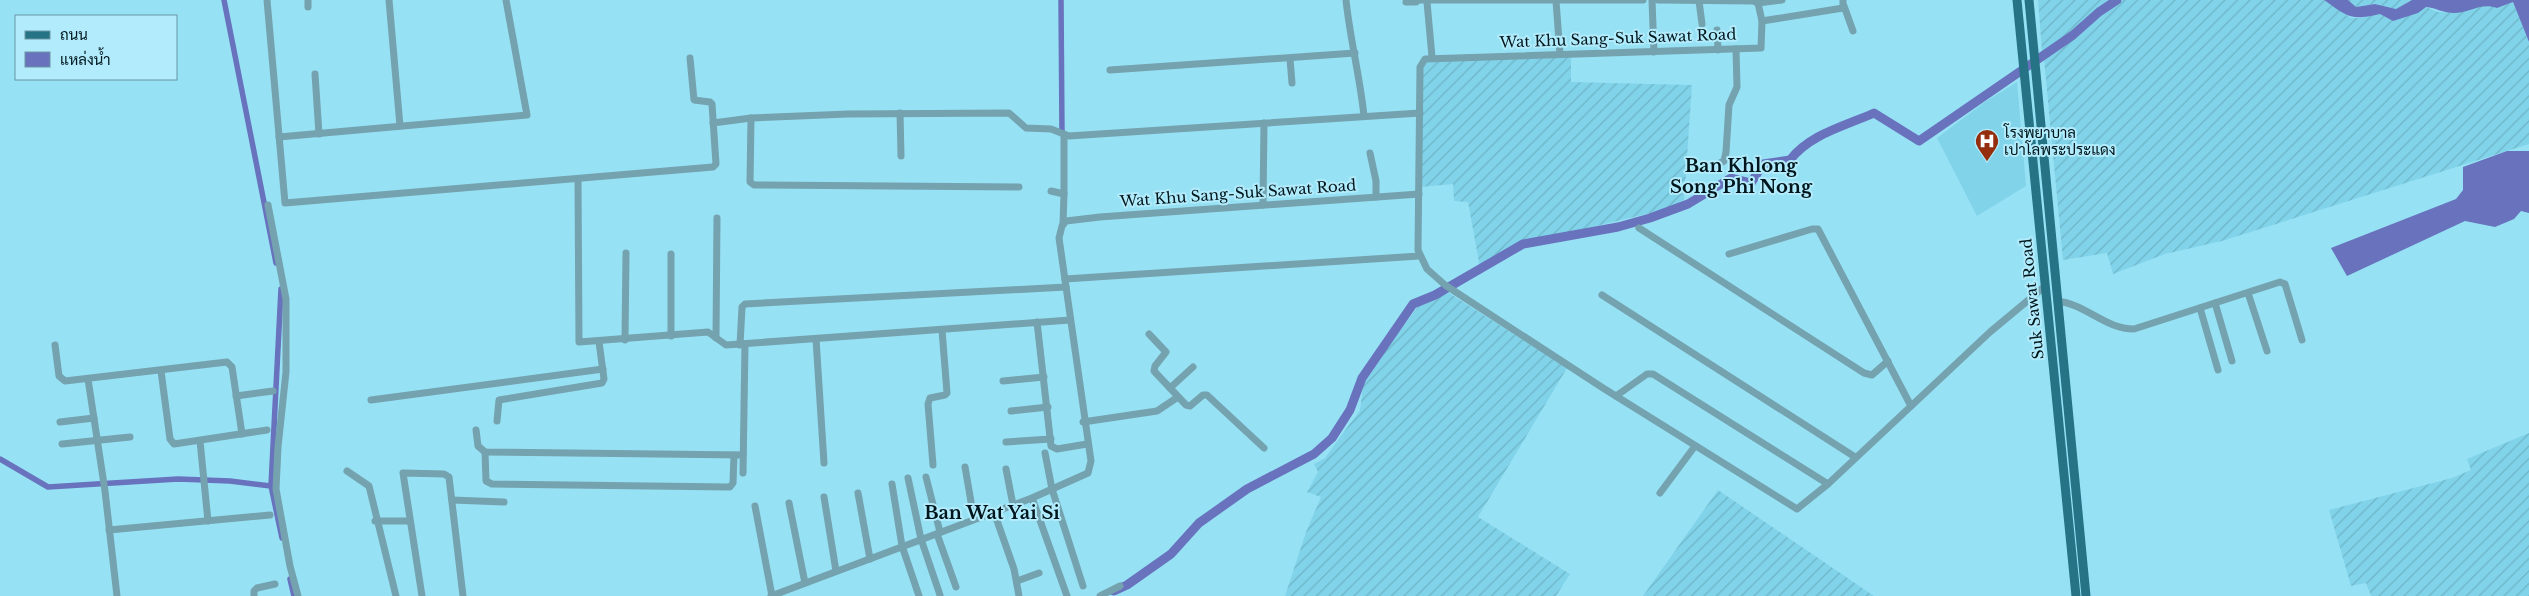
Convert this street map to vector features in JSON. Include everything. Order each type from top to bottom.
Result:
[{"type":"main road","name":"Suk Sawat Road","points":[[2017,0],[2076,596]]},
{"type":"main road","name":"Suk Sawat Road","points":[[2029,0],[2086,596]]},
{"type":"street","points":[[267,0],[285,203],[714,167],[716,164],[711,102],[696,101],[694,98],[690,58]]},
{"type":"street","points":[[389,0],[400,126]]},
{"type":"street","points":[[279,138],[527,114],[506,0]]},
{"type":"street","points":[[1346,0],[1349,34],[1355,53],[1364,116]]},
{"type":"street","points":[[1556,0],[1560,54]]},
{"type":"street","points":[[1406,2],[1643,0]]},
{"type":"street","points":[[1652,0],[1654,52]]},
{"type":"street","points":[[1658,0],[1782,0]]},
{"type":"street","points":[[1699,1],[1702,24]]},
{"type":"street","points":[[1755,1],[1762,21],[1844,3],[1853,31]]},
{"type":"street","points":[[1427,2],[1432,57],[1425,59],[1420,67],[1418,194],[1419,256],[1427,269],[1445,285],[1616,396],[1797,509],[1828,484],[1990,332],[2044,286]]},
{"type":"street","name":"Wat Khu Sang-Suk Sawat Road","points":[[1432,57],[1761,48],[1762,21]]},
{"type":"street","points":[[1717,30],[1718,50]]},
{"type":"street","points":[[1714,166],[1724,161],[1726,152],[1729,105],[1737,87],[1736,49]]},
{"type":"street","points":[[1110,70],[1355,53]]},
{"type":"street","points":[[1290,59],[1292,83]]},
{"type":"street","points":[[315,74],[319,134]]},
{"type":"street","points":[[713,123],[751,118],[900,113],[1009,113],[1026,128],[1054,129],[1064,136],[1420,113]]},
{"type":"street","points":[[900,113],[901,156]]},
{"type":"street","points":[[751,118],[750,182],[754,186],[1019,187]]},
{"type":"street","points":[[1263,205],[1264,123]]},
{"type":"street","points":[[755,506],[771,596],[1032,498],[1088,473],[1091,466],[1083,422],[1059,238],[1063,224],[1064,136]]},
{"type":"street","points":[[1370,153],[1376,181],[1376,197]]},
{"type":"street","points":[[578,179],[579,342],[625,340],[708,332],[722,344],[743,344],[1070,320]]},
{"type":"street","points":[[1051,191],[1064,194]]},
{"type":"street","name":"Wat Khu Sang-Suk Sawat Road","points":[[1063,224],[1069,219],[1418,194]]},
{"type":"street","points":[[268,205],[286,299],[286,372],[278,446],[277,488],[290,566],[298,596]]},
{"type":"street","points":[[716,338],[717,218]]},
{"type":"street","points":[[1639,228],[1864,373],[1872,375],[1888,361]]},
{"type":"street","points":[[1729,254],[1812,228],[1818,228],[1911,406]]},
{"type":"street","points":[[625,340],[626,253]]},
{"type":"street","points":[[671,254],[671,336]]},
{"type":"street","points":[[743,473],[742,307],[745,304],[1065,283],[1419,256]]},
{"type":"street","points":[[2057,301],[2070,302],[2110,324],[2125,329],[2134,329],[2280,282],[2285,284],[2302,340]]},
{"type":"street","points":[[2248,293],[2267,351]]},
{"type":"street","points":[[1602,295],[1855,457]]},
{"type":"street","points":[[2215,303],[2232,361]]},
{"type":"street","points":[[2200,308],[2218,370]]},
{"type":"street","points":[[1037,322],[1051,446],[1055,449],[1087,444]]},
{"type":"street","points":[[933,466],[928,404],[930,398],[947,393],[942,330]]},
{"type":"street","points":[[1149,334],[1166,352],[1154,370],[1178,396],[1190,406],[1203,395],[1207,395],[1264,448]]},
{"type":"street","points":[[816,339],[824,463]]},
{"type":"street","points":[[497,421],[499,400],[602,382],[603,369],[599,342]]},
{"type":"street","points":[[55,345],[60,378],[65,380],[161,371],[227,362],[232,367],[242,434]]},
{"type":"street","points":[[1170,388],[1194,367]]},
{"type":"street","points":[[371,400],[603,369]]},
{"type":"street","points":[[161,371],[171,442],[178,444],[267,430]]},
{"type":"street","points":[[1616,396],[1647,374],[1653,374],[1828,484]]},
{"type":"street","points":[[1003,381],[1044,377]]},
{"type":"street","points":[[88,379],[105,491],[116,596]]},
{"type":"street","points":[[236,396],[273,391]]},
{"type":"street","points":[[1083,422],[1157,411],[1178,396]]},
{"type":"street","points":[[1010,411],[1048,408]]},
{"type":"street","points":[[60,422],[94,418]]},
{"type":"street","points":[[476,430],[478,446],[485,452],[743,455]]},
{"type":"street","points":[[62,444],[130,437]]},
{"type":"street","points":[[1006,442],[1051,439]]},
{"type":"street","points":[[200,441],[208,522]]},
{"type":"street","points":[[1660,492],[1695,446]]},
{"type":"street","points":[[485,452],[486,481],[492,484],[600,487],[730,488],[733,483],[734,455]]},
{"type":"street","points":[[1045,453],[1052,489],[1083,586]]},
{"type":"street","points":[[965,467],[974,519]]},
{"type":"street","points":[[1006,469],[1013,505]]},
{"type":"street","points":[[347,471],[368,486],[375,521],[396,596]]},
{"type":"street","points":[[422,596],[403,473],[447,475],[452,500],[463,596]]},
{"type":"street","points":[[926,477],[938,533],[956,587]]},
{"type":"street","points":[[908,478],[921,539],[940,595]]},
{"type":"street","points":[[892,484],[902,546],[919,596]]},
{"type":"street","points":[[858,493],[870,559]]},
{"type":"street","points":[[824,496],[836,572]]},
{"type":"street","points":[[1032,498],[1067,596]]},
{"type":"street","points":[[452,500],[504,502]]},
{"type":"street","points":[[789,503],[805,583]]},
{"type":"street","points":[[994,512],[1017,581],[1019,596]]},
{"type":"street","points":[[109,530],[270,515]]},
{"type":"street","points":[[375,521],[409,521]]},
{"type":"street","points":[[1017,581],[1040,573]]},
{"type":"street","points":[[254,596],[254,591],[257,588],[275,584]]},
{"type":"street","points":[[1100,596],[1120,586]]},
{"type":"shaded area","points":[[2038,0],[2119,0],[2042,51]]},
{"type":"shaded area","points":[[2123,0],[2324,0],[2351,18],[2380,14],[2393,21],[2426,7],[2438,12],[2455,13],[2487,4],[2497,8],[2513,2],[2529,42],[2529,144],[2222,241],[2165,254],[2113,274],[2107,253],[2063,260],[2044,59]]},
{"type":"shaded area","points":[[2348,0],[2412,0],[2396,9],[2375,4],[2356,7]]},
{"type":"shaded area","points":[[1571,57],[1571,82],[1692,85],[1684,200],[1667,209],[1542,239],[1512,251],[1480,268],[1468,202],[1454,201],[1453,184],[1421,187],[1422,65],[1429,61]]},
{"type":"shaded area","name":"โรงพยาบาล เปาโลพระประแดง","points":[[2017,82],[2026,186],[1977,216],[1937,138],[1985,102]]},
{"type":"shaded area","points":[[1449,293],[1567,368],[1478,517],[1570,574],[1556,596],[1285,596],[1306,532],[1321,497],[1307,492],[1318,472],[1314,464],[1325,458],[1360,410],[1364,377],[1421,303]]},
{"type":"shaded area","points":[[2529,433],[2529,596],[2371,596],[2366,583],[2351,586],[2329,510],[2452,478],[2471,470],[2467,459]]},
{"type":"shaded area","points":[[1718,490],[1874,596],[1643,596]]},
{"type":"water","points":[[2324,0],[2348,0],[2356,7],[2375,4],[2396,9],[2412,0],[2529,0],[2529,42],[2513,2],[2497,8],[2486,6],[2459,13],[2426,7],[2418,13],[2393,21],[2380,14],[2362,17],[2350,16]]},
{"type":"water","points":[[2507,151],[2529,151],[2529,213],[2521,211],[2514,219],[2495,227],[2465,221],[2347,276],[2331,248],[2456,199],[2463,190],[2463,167]]},
{"type":"waterway","points":[[224,0],[276,263]]},
{"type":"waterway","points":[[1061,0],[1062,133]]},
{"type":"waterway","points":[[1114,591],[1127,585],[1171,554],[1199,523],[1247,489],[1314,454],[1332,438],[1350,410],[1362,378],[1413,304],[1435,295],[1523,244],[1618,227],[1650,218],[1688,204],[1731,178],[1751,183],[1763,164],[1790,160],[1798,151],[1818,137],[1874,113],[1919,141],[2073,35],[2099,12],[2117,0]]},
{"type":"waterway","points":[[281,289],[271,486],[282,538]]},
{"type":"waterway","points":[[0,459],[48,487],[178,479],[230,481],[271,486]]},
{"type":"waterway","points":[[290,579],[294,596]]},
{"type":"place","name":"โรงพยาบาล เปาโลพระประแดง","points":[[1987,162]]},
{"type":"district","name":"Ban Khlong Song Phi Nong","points":[[1741,176]]},
{"type":"district","name":"Ban Wat Yai Si","points":[[992,513]]}]
